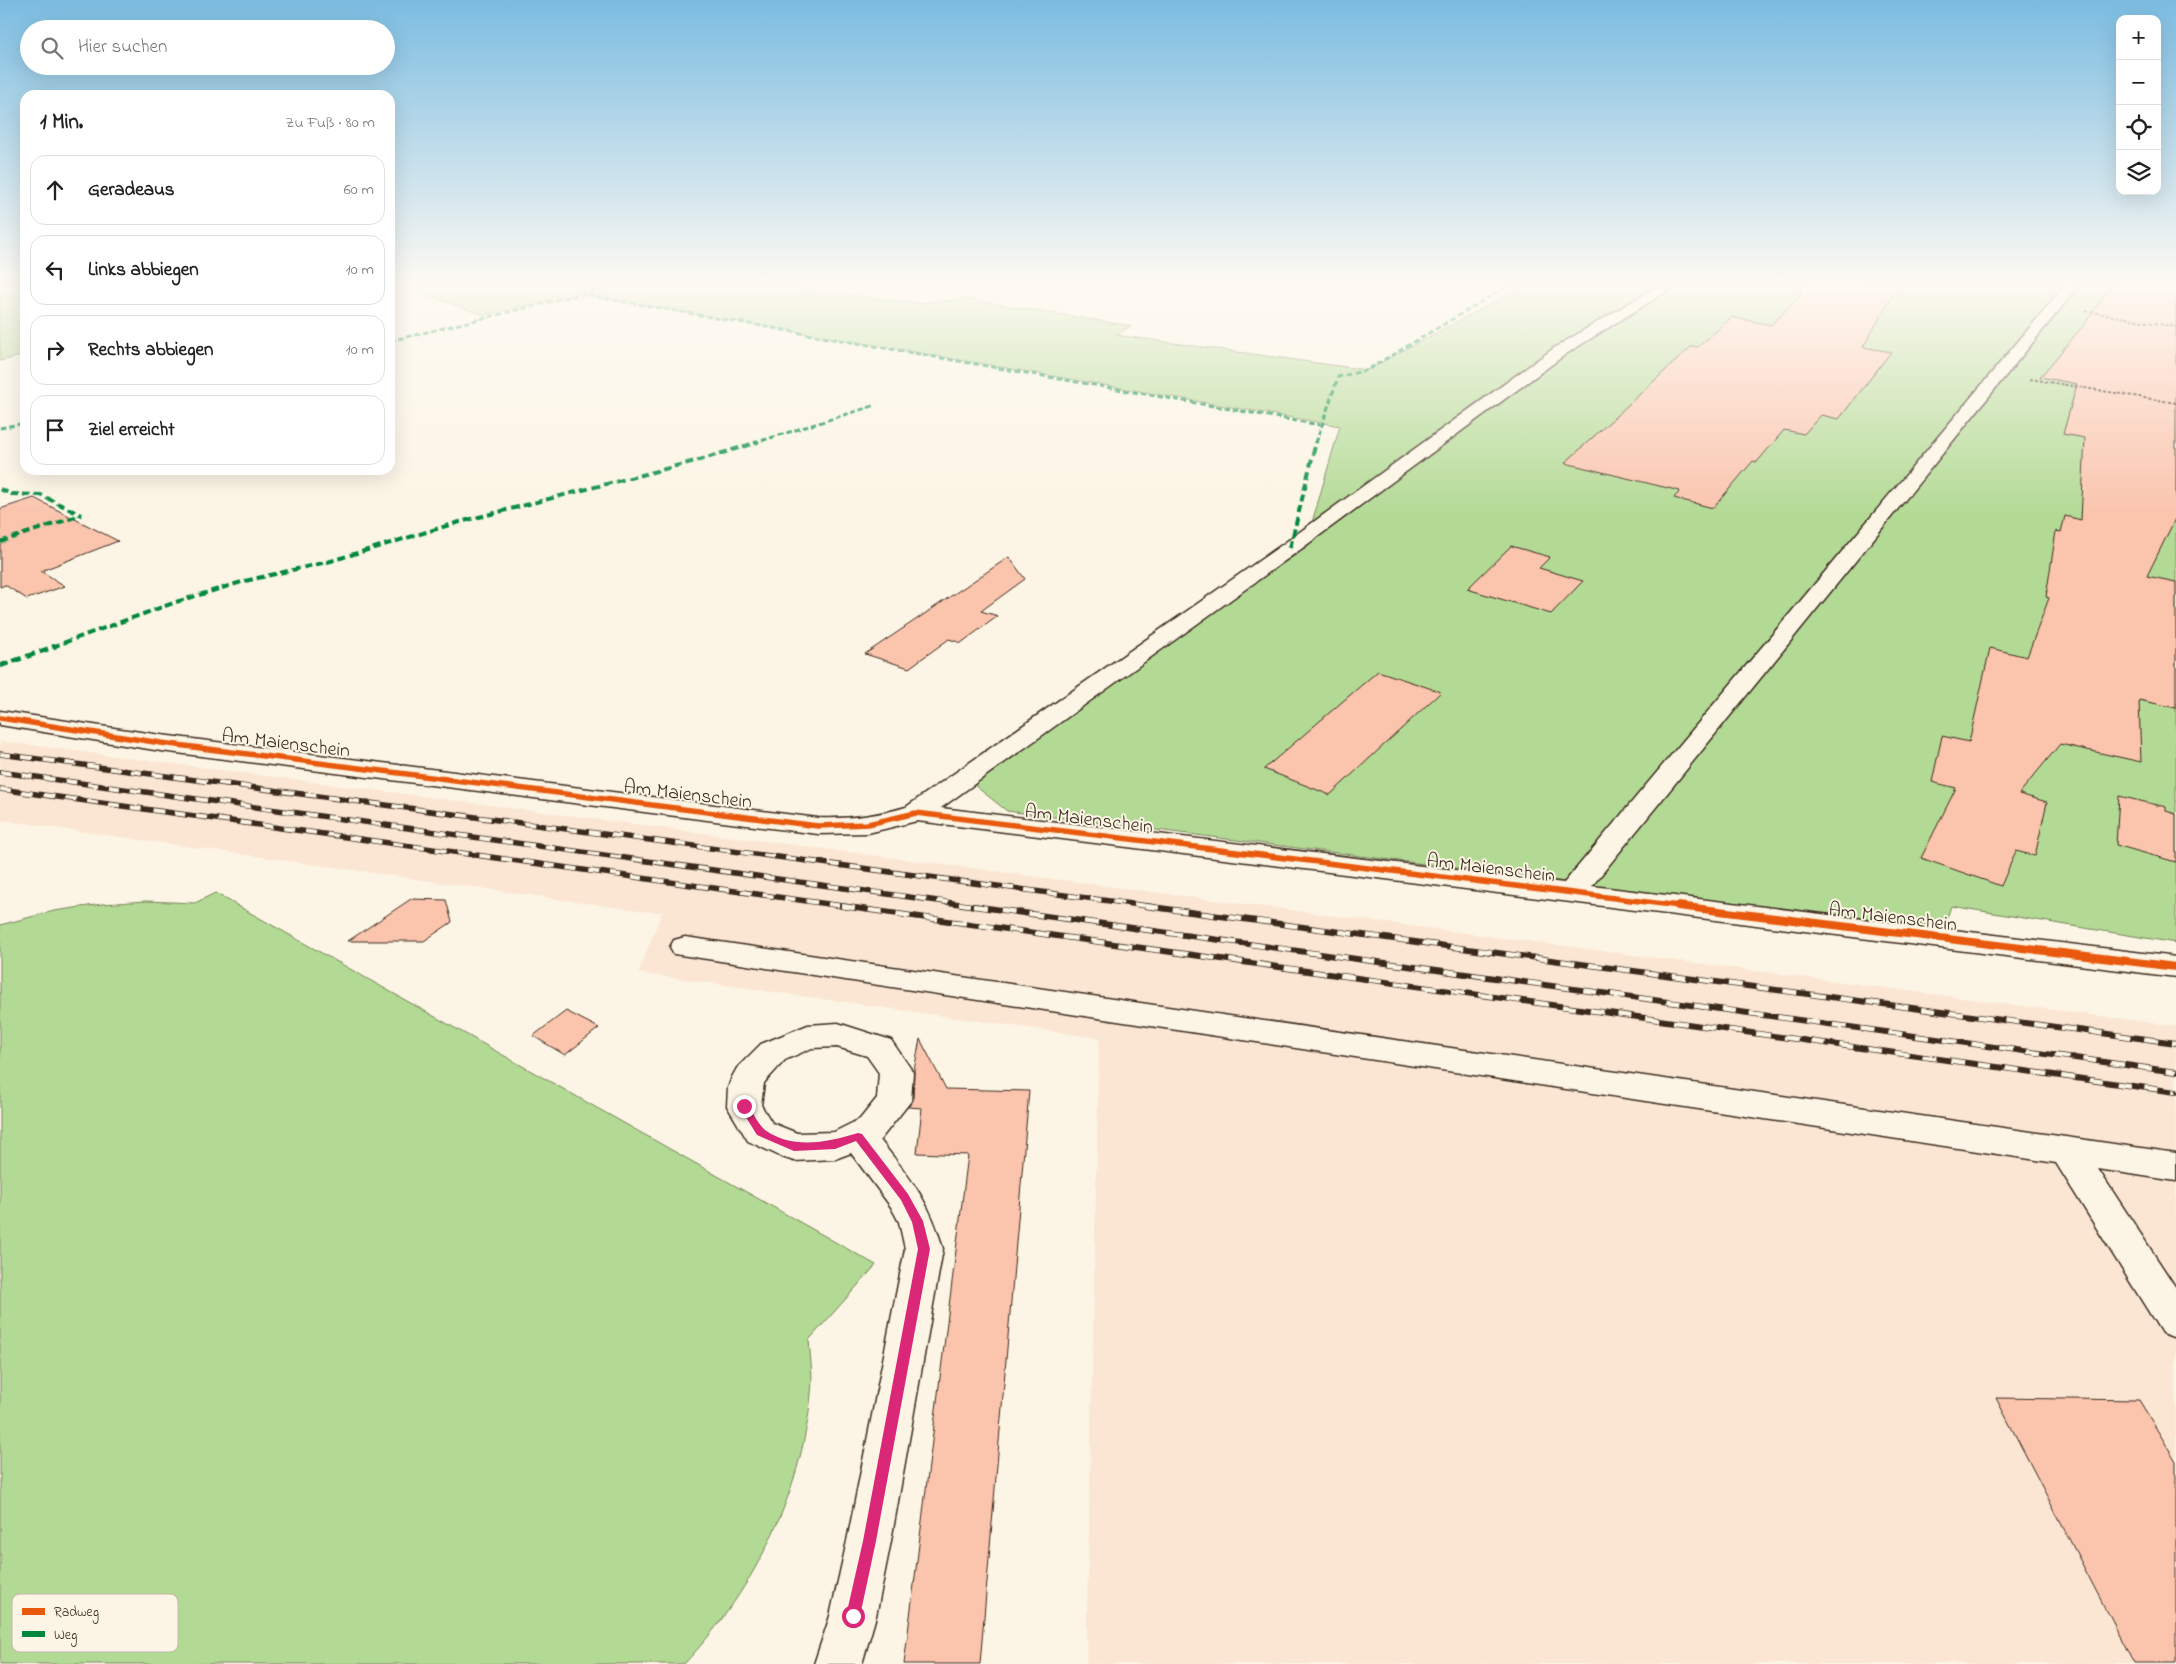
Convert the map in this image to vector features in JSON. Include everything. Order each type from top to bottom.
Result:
[{"type":"lane","name":"Am Maienschein","points":[[0,718],[161,743],[818,826],[870,826],[887,823],[916,813],[1290,548],[1547,361]]},
{"type":"lane","points":[[1571,893],[2010,361]]},
{"type":"lane","name":"Am Maienschein","points":[[916,813],[2176,967]]},
{"type":"lane","points":[[685,947],[2176,1167]]},
{"type":"lane","points":[[838,1664],[853,1616],[869,1541],[924,1249],[917,1221],[904,1197],[858,1136]]},
{"type":"lane","points":[[2067,1151],[2170,1302]]},
{"type":"path","points":[[2030,379],[2176,404]]},
{"type":"shaded area","points":[[0,741],[2176,1026],[2176,1664],[1086,1664],[1099,1038],[638,973],[662,912],[649,912],[0,820]]},
{"type":"green space","points":[[964,361],[1300,361],[1367,370],[1384,361],[2176,361],[2176,943],[1951,906],[1943,930],[1007,811],[969,781],[1154,645],[1304,550],[1340,426]]},
{"type":"green space","points":[[215,893],[876,1265],[809,1340],[812,1382],[807,1421],[799,1460],[787,1498],[772,1534],[754,1569],[733,1603],[684,1664],[0,1664],[0,925],[54,911],[102,904],[146,901],[195,903]]},
{"type":"building","points":[[1676,361],[1884,361],[1839,419],[1821,415],[1804,434],[1784,430],[1757,462],[1753,461],[1713,508],[1674,498],[1680,491],[1565,463]]},
{"type":"building","points":[[2054,361],[2176,361],[2176,517],[2147,576],[2176,582],[2176,708],[2139,700],[2141,762],[2060,744],[2019,794],[2047,802],[2035,856],[2016,851],[2001,886],[1921,858],[1956,788],[1932,782],[1942,736],[1969,742],[1990,648],[2027,657],[2049,598],[2046,597],[2056,531],[2061,532],[2065,516],[2081,520],[2085,438],[2063,434],[2077,384],[2040,377]]},
{"type":"building","points":[[34,498],[118,541],[41,571],[65,586],[27,599],[5,585],[0,587],[0,509]]},
{"type":"building","points":[[1511,546],[1550,557],[1539,568],[1583,581],[1551,614],[1467,589]]},
{"type":"building","points":[[1009,557],[1025,579],[981,611],[998,616],[961,643],[949,639],[909,668],[865,654]]},
{"type":"building","points":[[1378,671],[1441,692],[1330,795],[1264,769]]},
{"type":"building","points":[[2119,796],[2166,807],[2166,811],[2176,814],[2176,862],[2116,845]]},
{"type":"building","points":[[411,899],[446,900],[452,922],[424,941],[348,941]]},
{"type":"building","points":[[566,1011],[599,1028],[565,1055],[533,1036]]},
{"type":"building","points":[[920,1039],[946,1089],[1029,1091],[980,1664],[904,1664],[968,1155],[917,1153],[922,1108],[908,1107],[913,1101],[914,1070]]},
{"type":"building","points":[[1996,1398],[2139,1400],[2176,1461],[2176,1664],[2134,1664]]},
{"type":"railway","points":[[0,754],[1155,907]]},
{"type":"railway","points":[[0,772],[982,907]]},
{"type":"railway","points":[[0,789],[850,907]]},
{"type":"railway","points":[[841,906],[2176,1092]]},
{"type":"railway","points":[[973,906],[2176,1072]]},
{"type":"railway","points":[[1145,906],[2176,1043]]},
{"type":"marked path","points":[[957,361],[1320,425]]},
{"type":"marked path","points":[[1290,548],[1320,425],[1338,377],[1367,370],[1383,361]]},
{"type":"marked path","points":[[0,666],[176,602],[245,581],[331,561],[456,523],[703,459],[873,406]]},
{"type":"marked path","points":[[0,428],[20,424]]},
{"type":"marked path","points":[[0,489],[11,494],[41,495],[81,515]]},
{"type":"marked path","points":[[0,542],[81,515]]},
{"type":"cycle path","points":[[0,718],[161,743],[818,826],[868,824],[916,813],[2176,967]]},
{"type":"route","points":[[744,1106],[760,1132],[794,1147],[835,1145],[858,1136],[904,1197],[917,1221],[924,1249],[853,1616]]}]
